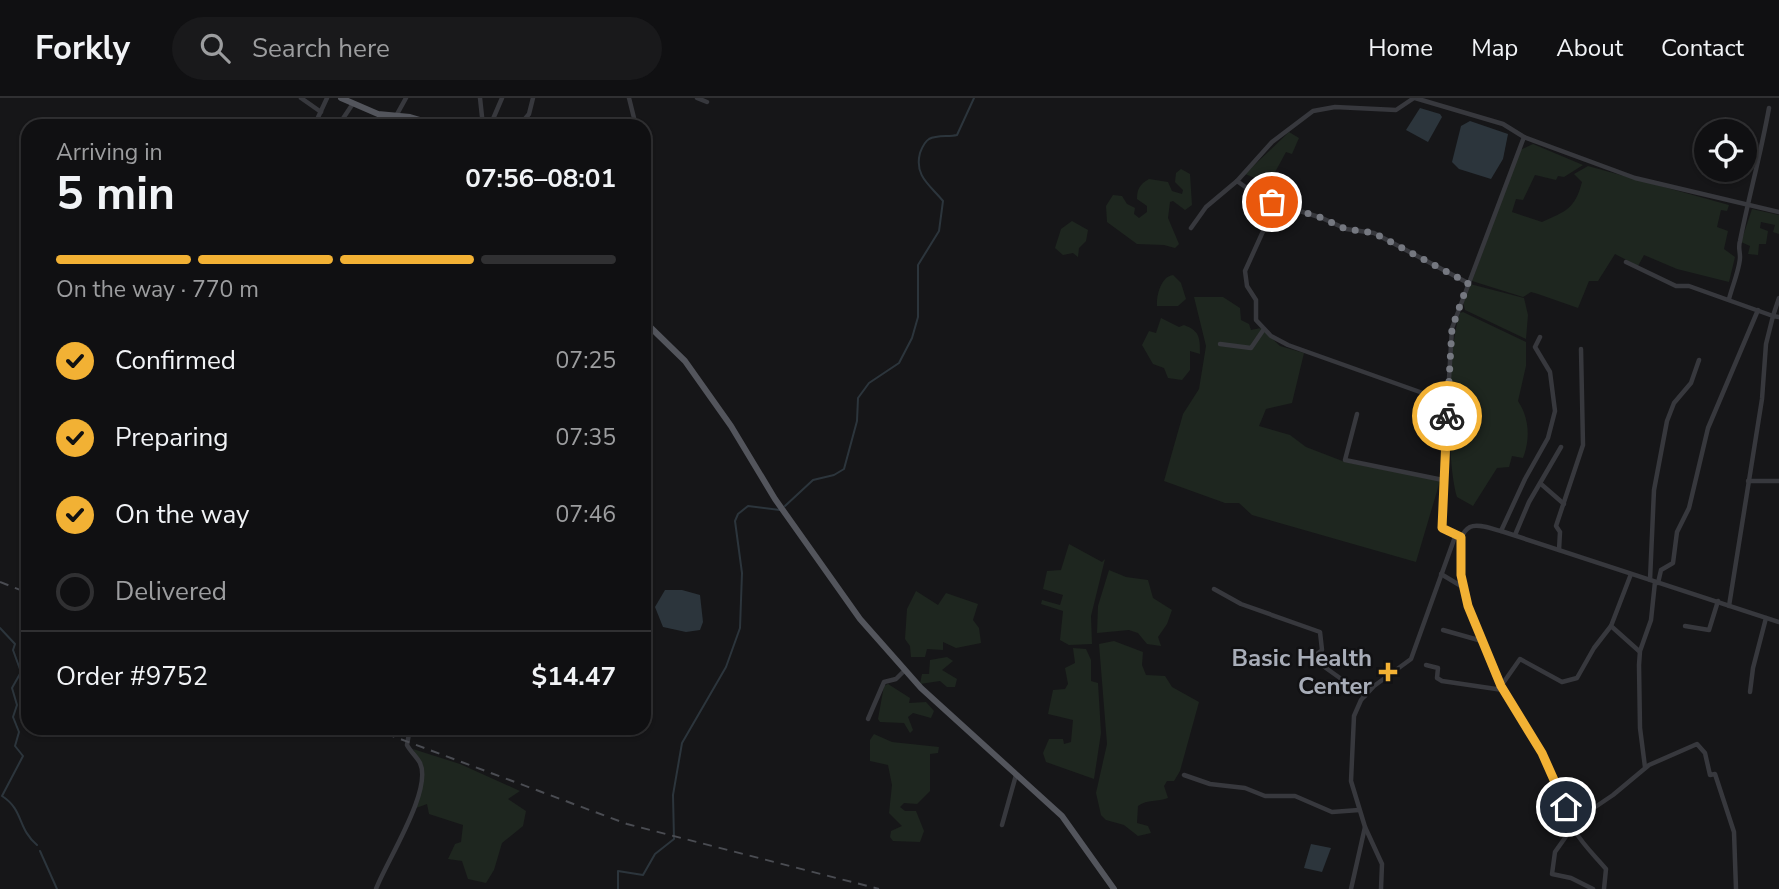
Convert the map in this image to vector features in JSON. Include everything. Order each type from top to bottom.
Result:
[{"type":"main road","points":[[341,98],[354,106],[417,119]]},
{"type":"main road","points":[[651,328],[685,361],[726,419],[775,499],[860,619],[905,670],[1062,816],[1114,889]]},
{"type":"street","points":[[301,98],[321,111]]},
{"type":"street","points":[[317,119],[327,98]]},
{"type":"street","points":[[344,119],[362,98]]},
{"type":"street","points":[[392,119],[406,98]]},
{"type":"street","points":[[480,98],[482,119]]},
{"type":"street","points":[[493,119],[502,98]]},
{"type":"street","points":[[525,119],[533,98]]},
{"type":"street","points":[[629,98],[634,119]]},
{"type":"street","points":[[697,98],[707,102]]},
{"type":"street","points":[[1191,228],[1211,202],[1237,181],[1272,142],[1313,111],[1335,107],[1396,110],[1415,98],[1503,124],[1524,137],[1635,178],[1779,212]]},
{"type":"street","points":[[1729,299],[1769,108]]},
{"type":"street","points":[[1459,535],[1442,528],[1452,328],[1524,137]]},
{"type":"street","points":[[1237,181],[1256,196],[1346,229],[1374,233],[1468,283]]},
{"type":"street","points":[[1272,202],[1265,227],[1245,271],[1247,286],[1256,300],[1256,320],[1264,329],[1288,345],[1448,402]]},
{"type":"street","points":[[1626,262],[1676,286],[1689,286],[1776,317]]},
{"type":"street","points":[[1729,606],[1762,398],[1766,344],[1776,317],[1779,298]]},
{"type":"street","points":[[1654,582],[1661,570],[1673,563],[1677,532],[1689,508],[1708,428],[1758,310]]},
{"type":"street","points":[[1220,344],[1251,348],[1264,329]]},
{"type":"street","points":[[1501,531],[1524,479],[1548,438],[1555,411],[1550,372],[1535,346],[1540,337]]},
{"type":"street","points":[[1559,550],[1560,532],[1556,526],[1582,450],[1585,429],[1581,349]]},
{"type":"street","points":[[1646,767],[1640,728],[1640,651],[1651,620],[1654,582],[1654,490],[1667,421],[1674,403],[1691,383],[1699,360]]},
{"type":"street","points":[[1357,414],[1345,460],[1443,480]]},
{"type":"street","points":[[1515,535],[1561,447]]},
{"type":"street","points":[[1748,481],[1779,481]]},
{"type":"street","points":[[1541,484],[1564,505]]},
{"type":"street","points":[[1381,889],[1382,864],[1365,827],[1352,781],[1354,716],[1365,696],[1411,659],[1453,538],[1467,528],[1476,526],[1515,535],[1779,622]]},
{"type":"street","points":[[1459,535],[1463,590]]},
{"type":"street","points":[[1441,574],[1461,585],[1502,688],[1542,753],[1574,828],[1606,869],[1604,889]]},
{"type":"street","points":[[1502,688],[1520,659],[1562,682],[1577,678],[1594,648],[1611,626],[1631,574]]},
{"type":"street","points":[[1214,589],[1241,604],[1320,632],[1322,649],[1313,659],[1365,696]]},
{"type":"street","points":[[1685,626],[1709,630],[1718,601]]},
{"type":"street","points":[[1750,692],[1753,668],[1766,618]]},
{"type":"street","points":[[1611,626],[1640,651]]},
{"type":"street","points":[[1443,630],[1484,642]]},
{"type":"street","points":[[1426,665],[1438,668],[1437,678],[1442,681],[1502,688]]},
{"type":"street","points":[[868,719],[882,685],[896,679],[905,670]]},
{"type":"street","points":[[376,889],[384,868],[408,825],[418,790],[420,766],[407,745],[409,735]]},
{"type":"street","points":[[1593,889],[1571,878],[1552,874],[1555,852],[1561,840],[1574,828],[1579,818],[1646,767],[1675,751],[1697,744],[1702,747],[1710,775],[1715,774],[1732,825],[1737,867],[1736,889]]},
{"type":"street","points":[[1002,825],[1016,775]]},
{"type":"street","points":[[1184,775],[1210,784],[1245,788],[1265,796],[1295,796],[1332,812],[1359,810]]},
{"type":"street","points":[[1351,889],[1365,827]]},
{"type":"shaded area","points":[[1420,108],[1442,117],[1428,142],[1406,130]]},
{"type":"shaded area","points":[[1470,121],[1508,134],[1503,159],[1491,179],[1459,169],[1452,162],[1461,126]]},
{"type":"shaded area","points":[[1289,132],[1299,138],[1292,154],[1286,152],[1273,176],[1267,174],[1263,181],[1245,174]]},
{"type":"shaded area","points":[[1533,144],[1583,165],[1564,177],[1558,176],[1556,180],[1535,175],[1523,200],[1516,199],[1512,212],[1542,222],[1563,212],[1573,204],[1582,182],[1574,174],[1588,166],[1729,205],[1727,211],[1721,210],[1717,227],[1728,231],[1724,249],[1735,257],[1729,282],[1677,269],[1644,255],[1638,266],[1615,254],[1598,281],[1589,281],[1578,308],[1531,292],[1523,297],[1472,281],[1520,150]]},
{"type":"shaded area","points":[[1181,169],[1190,174],[1192,205],[1185,210],[1173,201],[1170,202],[1168,218],[1179,244],[1175,248],[1137,244],[1107,222],[1106,206],[1113,195],[1122,196],[1127,204],[1135,208],[1134,214],[1139,218],[1147,212],[1147,206],[1137,199],[1137,195],[1143,183],[1149,179],[1168,182],[1172,191],[1182,194],[1183,190],[1175,182],[1176,173]]},
{"type":"shaded area","points":[[1752,209],[1779,215],[1779,234],[1773,232],[1775,225],[1761,222],[1760,228],[1768,231],[1766,244],[1759,244],[1758,255],[1748,254],[1750,246],[1741,242]]},
{"type":"shaded area","points":[[1072,221],[1088,230],[1086,241],[1079,248],[1078,257],[1073,253],[1063,255],[1055,248],[1061,229]]},
{"type":"shaded area","points":[[1173,275],[1181,283],[1186,299],[1178,306],[1157,306],[1161,286]]},
{"type":"shaded area","points":[[1470,284],[1524,298],[1528,315],[1526,339],[1465,310],[1463,302]]},
{"type":"shaded area","points":[[1194,297],[1223,297],[1240,308],[1241,320],[1249,324],[1251,330],[1261,328],[1280,346],[1304,353],[1292,403],[1266,409],[1259,426],[1290,435],[1306,447],[1345,462],[1440,481],[1416,562],[1252,515],[1239,503],[1225,503],[1164,481],[1183,414],[1199,389],[1206,346]]},
{"type":"shaded area","points":[[1463,312],[1526,342],[1526,366],[1518,401],[1527,422],[1528,437],[1523,458],[1512,456],[1509,467],[1497,468],[1473,506],[1457,497],[1451,458],[1452,352],[1460,313]]},
{"type":"shaded area","points":[[1161,318],[1179,327],[1189,327],[1198,336],[1200,354],[1190,351],[1190,370],[1182,380],[1168,378],[1164,368],[1153,364],[1142,345],[1149,331],[1156,333]]},
{"type":"shaded area","points":[[1069,544],[1102,562],[1105,559],[1091,616],[1092,644],[1069,645],[1060,640],[1063,611],[1041,604],[1042,600],[1060,605],[1063,595],[1043,589],[1047,571],[1061,570]]},
{"type":"shaded area","points":[[1109,570],[1126,577],[1148,580],[1153,598],[1172,610],[1158,637],[1161,646],[1147,644],[1138,633],[1129,630],[1097,633],[1098,606]]},
{"type":"shaded area","points":[[665,590],[682,590],[700,595],[703,622],[700,630],[686,632],[663,627],[655,607]]},
{"type":"shaded area","points":[[916,591],[938,605],[946,593],[978,604],[973,620],[979,628],[981,643],[956,648],[943,642],[943,650],[927,649],[925,657],[911,657],[910,646],[905,639],[907,609]]},
{"type":"shaded area","points":[[1114,641],[1143,652],[1142,665],[1146,675],[1165,676],[1172,687],[1199,702],[1180,771],[1174,781],[1167,781],[1164,786],[1168,798],[1138,806],[1137,823],[1148,826],[1151,833],[1138,836],[1124,825],[1106,820],[1101,815],[1096,793],[1107,744],[1099,644]]},
{"type":"shaded area","points":[[1073,648],[1086,649],[1091,660],[1091,681],[1098,683],[1101,733],[1094,779],[1046,762],[1043,753],[1049,739],[1063,739],[1064,744],[1071,742],[1073,720],[1048,714],[1053,690],[1065,689],[1068,684],[1065,668],[1075,663]]},
{"type":"shaded area","points":[[947,657],[953,661],[942,670],[957,679],[955,687],[947,687],[940,681],[920,684],[922,674],[929,674],[930,660]]},
{"type":"shaded area","points":[[888,684],[910,698],[909,703],[926,702],[934,711],[931,718],[913,713],[908,717],[913,730],[910,733],[904,723],[880,722],[878,719],[884,686]]},
{"type":"shaded area","points":[[874,734],[892,742],[939,747],[938,753],[930,754],[930,791],[917,804],[904,803],[900,807],[905,811],[916,811],[924,831],[920,842],[893,841],[890,837],[891,831],[902,826],[889,813],[892,785],[888,765],[870,761],[870,740]]},
{"type":"shaded area","points":[[413,749],[460,764],[520,791],[508,799],[526,811],[523,826],[502,843],[494,870],[486,883],[468,879],[462,861],[448,859],[455,844],[461,842],[463,825],[429,814],[427,804],[416,808],[423,768]]},
{"type":"shaded area","points":[[1311,844],[1331,848],[1322,872],[1304,868]]},
{"type":"waterway","points":[[785,506],[813,480],[834,475],[844,469],[857,421],[858,398],[869,383],[899,363],[912,338],[918,317],[918,265],[939,231],[943,201],[921,174],[920,153],[929,139],[957,135],[974,98]]},
{"type":"waterway","points":[[618,889],[618,871],[643,875],[655,854],[674,839],[673,795],[682,743],[726,667],[740,628],[742,573],[735,521],[738,514],[748,506],[780,510]]},
{"type":"waterway","points":[[0,628],[15,644],[13,650],[21,672],[12,688],[17,705],[13,717],[19,732],[15,746],[23,756],[2,796],[14,807],[26,832],[37,845]]},
{"type":"waterway","points":[[40,851],[57,889]]},
{"type":"railway","points":[[0,582],[21,590]]},
{"type":"railway","points":[[390,735],[627,824],[879,889]]},
{"type":"way so far","points":[[1272,202],[1322,218],[1346,229],[1374,233],[1468,283],[1452,328],[1447,416]]},
{"type":"place","name":"Basic Health Center","points":[[1388,672]]},
{"type":"route","points":[[1447,416],[1442,528],[1461,537],[1461,575],[1468,606],[1498,680],[1542,753],[1566,807]]}]
